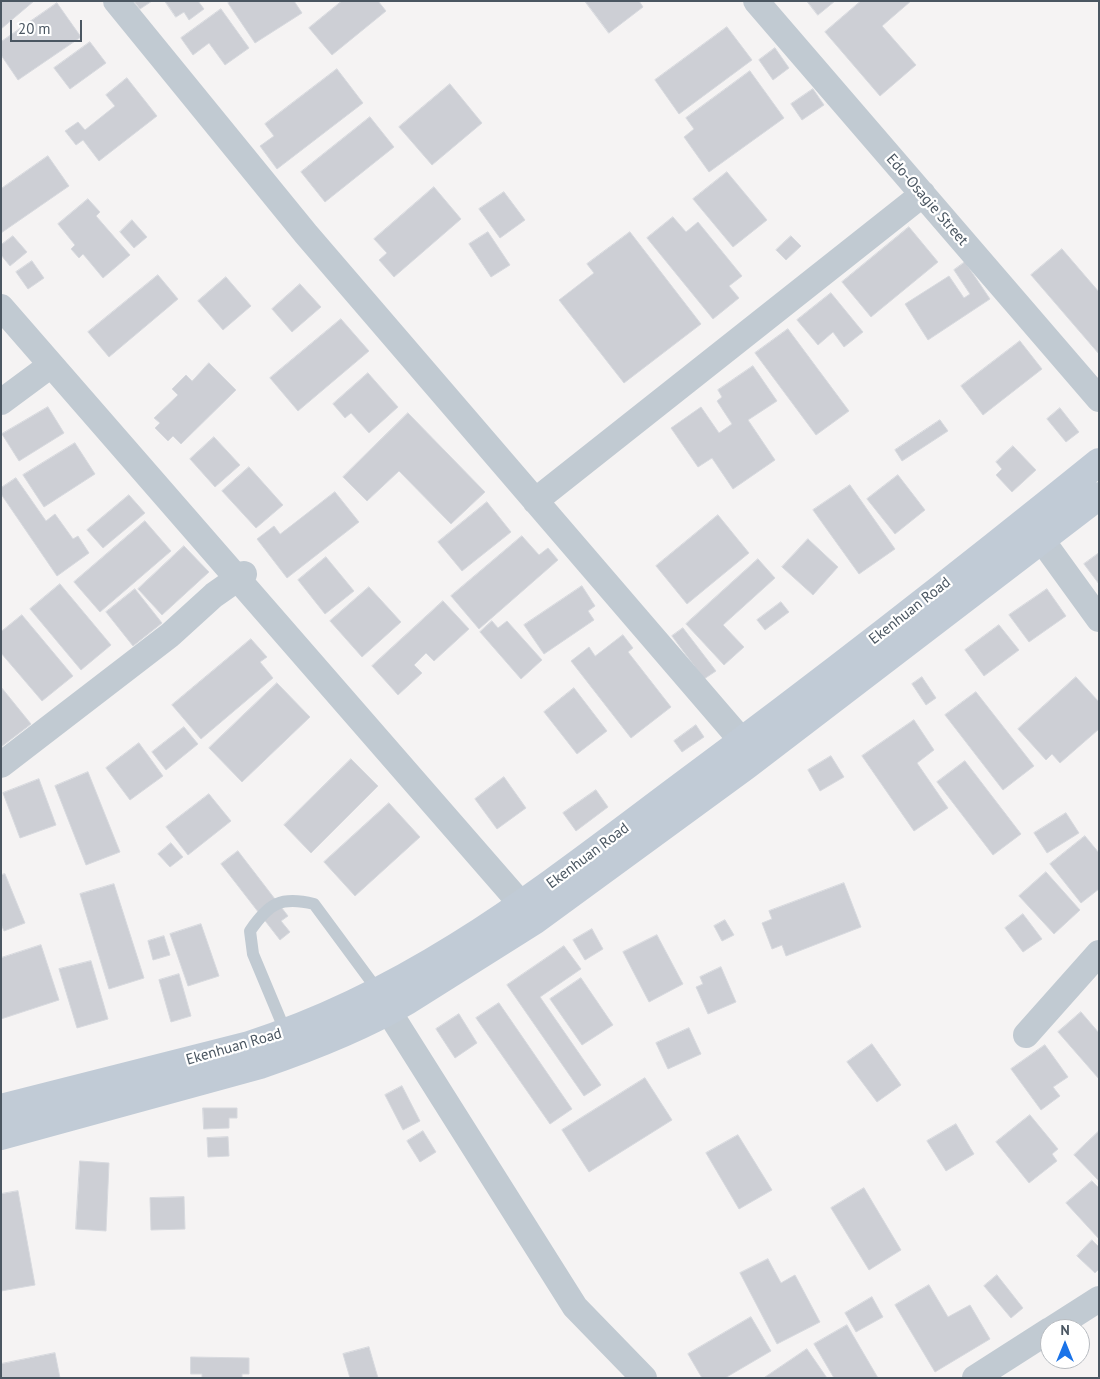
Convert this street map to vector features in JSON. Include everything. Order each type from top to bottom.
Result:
[{"type":"main road","name":"Ekenhuan Road","points":[[384,1002],[442,957],[522,905],[742,741],[1099,462]]},
{"type":"main road","name":"Ekenhuan Road","points":[[1,1136],[260,1065],[291,1043],[456,972],[534,922],[746,766],[1099,496]]},
{"type":"main road","name":"Ekenhuan Road","points":[[1,1108],[249,1045],[291,1043]]},
{"type":"street","points":[[116,1],[306,234],[742,741]]},
{"type":"street","name":"Edo-Osagie Street","points":[[756,1],[1099,399]]},
{"type":"street","points":[[535,501],[922,194]]},
{"type":"street","points":[[1,307],[522,905]]},
{"type":"street","points":[[1,402],[51,365]]},
{"type":"street","points":[[1041,539],[1099,619]]},
{"type":"street","points":[[1,765],[170,634],[214,595],[244,574]]},
{"type":"street","points":[[1026,1035],[1099,952]]},
{"type":"street","points":[[384,1002],[575,1307],[644,1378]]},
{"type":"street","points":[[1068,1319],[1099,1298]]},
{"type":"street","points":[[976,1378],[1040,1337]]},
{"type":"lane","points":[[291,1043],[253,954],[250,932],[260,917],[282,901],[297,900],[314,904],[384,1002]]},
{"type":"building","points":[[1,1],[34,1],[1,29]]},
{"type":"building","points":[[134,1],[152,1],[140,9]]},
{"type":"building","points":[[165,1],[198,1],[204,9],[189,20],[184,12],[176,17]]},
{"type":"building","points":[[230,1],[294,1],[302,13],[255,43],[228,3]]},
{"type":"building","points":[[342,1],[378,1],[386,11],[332,55],[309,28]]},
{"type":"building","points":[[585,1],[639,1],[643,7],[609,33]]},
{"type":"building","points":[[807,1],[835,1],[818,15]]},
{"type":"building","points":[[861,1],[911,1],[882,26],[916,65],[880,96],[825,32]]},
{"type":"building","points":[[57,3],[81,37],[18,80],[1,55],[1,42]]},
{"type":"building","points":[[221,9],[249,48],[225,65],[209,43],[193,55],[181,38]]},
{"type":"building","points":[[727,27],[752,60],[679,114],[655,80]]},
{"type":"building","points":[[90,42],[106,63],[70,89],[54,68]]},
{"type":"building","points":[[775,48],[789,68],[773,80],[759,60]]},
{"type":"building","points":[[337,69],[363,103],[277,169],[260,146],[274,136],[265,124]]},
{"type":"building","points":[[750,71],[784,118],[709,172],[684,137],[694,129],[686,118]]},
{"type":"building","points":[[127,78],[157,116],[99,161],[83,140],[76,145],[65,131],[78,122],[85,130],[115,106],[106,95]]},
{"type":"building","points":[[450,84],[482,123],[432,165],[399,127]]},
{"type":"building","points":[[813,89],[824,105],[802,120],[791,104]]},
{"type":"building","points":[[370,117],[394,147],[325,202],[301,172]]},
{"type":"building","points":[[48,156],[69,186],[1,233],[1,189]]},
{"type":"building","points":[[727,172],[767,220],[733,247],[693,199]]},
{"type":"building","points":[[434,187],[461,219],[394,277],[379,260],[387,253],[374,239]]},
{"type":"building","points":[[504,192],[525,220],[500,238],[479,209]]},
{"type":"building","points":[[88,199],[100,212],[96,216],[130,255],[103,278],[83,254],[79,258],[71,249],[75,245],[58,224]]},
{"type":"building","points":[[673,217],[686,232],[698,222],[742,276],[729,286],[739,298],[713,319],[647,238]]},
{"type":"building","points":[[132,220],[147,237],[134,248],[120,232]]},
{"type":"building","points":[[909,227],[938,262],[871,317],[842,282]]},
{"type":"building","points":[[488,232],[510,265],[491,277],[469,244]]},
{"type":"building","points":[[630,232],[701,324],[624,383],[559,300],[594,273],[587,264]]},
{"type":"building","points":[[13,236],[27,252],[10,266],[1,255],[1,245]]},
{"type":"building","points":[[791,236],[801,246],[786,260],[776,250]]},
{"type":"building","points":[[1062,249],[1099,292],[1099,354],[1031,275]]},
{"type":"building","points":[[32,261],[44,278],[28,289],[16,272]]},
{"type":"building","points":[[965,262],[990,299],[928,340],[905,304],[949,276],[964,298],[970,294],[954,270]]},
{"type":"building","points":[[158,275],[178,299],[109,357],[88,332]]},
{"type":"building","points":[[226,277],[251,306],[223,330],[198,301]]},
{"type":"building","points":[[300,284],[321,307],[292,332],[272,309]]},
{"type":"building","points":[[831,293],[863,332],[844,347],[833,332],[818,345],[797,320]]},
{"type":"building","points":[[341,319],[369,351],[298,411],[270,378]]},
{"type":"building","points":[[788,329],[849,411],[816,435],[755,353]]},
{"type":"building","points":[[1020,341],[1042,369],[983,415],[961,386]]},
{"type":"building","points":[[209,363],[236,390],[181,444],[173,436],[168,441],[155,428],[160,423],[154,418],[178,395],[172,389],[186,375],[192,381]]},
{"type":"building","points":[[753,366],[777,401],[748,420],[775,460],[733,489],[712,458],[698,467],[671,428],[701,407],[719,433],[732,424],[717,401],[722,397],[718,390]]},
{"type":"building","points":[[368,373],[398,407],[369,433],[351,413],[345,418],[333,404]]},
{"type":"building","points":[[48,407],[64,433],[19,461],[2,434]]},
{"type":"building","points":[[1060,408],[1079,432],[1066,442],[1047,419]]},
{"type":"building","points":[[408,413],[485,492],[451,524],[399,471],[367,501],[343,477]]},
{"type":"building","points":[[940,420],[948,431],[902,461],[895,450]]},
{"type":"building","points":[[214,437],[240,465],[215,487],[190,459]]},
{"type":"building","points":[[75,443],[95,474],[44,507],[23,475]]},
{"type":"building","points":[[1013,446],[1036,470],[1012,492],[996,475],[1002,469],[996,462]]},
{"type":"building","points":[[249,467],[283,505],[256,528],[222,491]]},
{"type":"building","points":[[898,475],[925,510],[895,534],[867,499]]},
{"type":"building","points":[[16,478],[46,521],[55,514],[73,539],[78,536],[89,553],[57,576],[1,494],[1,488]]},
{"type":"building","points":[[850,485],[895,549],[859,574],[813,510]]},
{"type":"building","points":[[335,492],[359,522],[287,578],[257,539],[274,526],[280,534]]},
{"type":"building","points":[[129,495],[145,513],[103,548],[87,530]]},
{"type":"building","points":[[487,502],[511,532],[462,571],[438,542]]},
{"type":"building","points":[[718,515],[749,553],[687,604],[656,566]]},
{"type":"building","points":[[145,521],[171,551],[100,612],[74,582]]},
{"type":"building","points":[[522,536],[539,555],[548,548],[558,560],[479,629],[451,596]]},
{"type":"building","points":[[808,539],[838,567],[813,595],[782,567]]},
{"type":"building","points":[[184,546],[209,572],[162,615],[138,589]]},
{"type":"building","points":[[1099,553],[1099,584],[1084,564]]},
{"type":"building","points":[[326,557],[354,591],[325,614],[298,580]]},
{"type":"building","points":[[758,559],[775,578],[723,625],[744,647],[724,665],[686,624]]},
{"type":"building","points":[[60,584],[111,645],[81,670],[30,609]]},
{"type":"building","points":[[582,586],[595,606],[588,611],[594,620],[544,654],[524,625]]},
{"type":"building","points":[[369,587],[401,622],[362,657],[330,621]]},
{"type":"building","points":[[135,589],[162,623],[133,646],[106,612]]},
{"type":"building","points":[[1047,589],[1066,616],[1029,642],[1009,615]]},
{"type":"building","points":[[443,601],[469,629],[434,661],[426,653],[414,665],[422,673],[398,695],[372,666]]},
{"type":"building","points":[[781,602],[789,612],[765,630],[757,620]]},
{"type":"building","points":[[22,615],[73,676],[42,701],[1,653],[1,632]]},
{"type":"building","points":[[492,621],[498,628],[507,621],[542,660],[521,679],[480,632]]},
{"type":"building","points":[[999,625],[1019,650],[984,676],[965,650]]},
{"type":"building","points":[[683,628],[716,671],[704,679],[672,636]]},
{"type":"building","points":[[623,635],[633,648],[628,652],[671,707],[631,738],[571,661],[589,647],[595,656]]},
{"type":"building","points":[[251,639],[267,657],[260,662],[273,678],[201,739],[172,705]]},
{"type":"building","points":[[922,677],[936,698],[926,705],[912,684]]},
{"type":"building","points":[[1076,677],[1099,702],[1099,729],[1060,763],[1052,754],[1046,760],[1018,729]]},
{"type":"building","points":[[277,683],[310,717],[242,782],[209,748]]},
{"type":"building","points":[[1,687],[31,724],[1,747]]},
{"type":"building","points":[[574,688],[607,731],[577,754],[544,712]]},
{"type":"building","points":[[976,692],[1034,766],[1003,790],[945,715]]},
{"type":"building","points":[[914,720],[934,750],[917,763],[948,808],[914,831],[862,756]]},
{"type":"building","points":[[696,725],[704,737],[682,752],[674,741]]},
{"type":"building","points":[[184,727],[198,744],[166,770],[152,752]]},
{"type":"building","points":[[139,743],[163,776],[130,800],[106,768]]},
{"type":"building","points":[[831,756],[844,777],[820,791],[808,770]]},
{"type":"building","points":[[351,759],[378,786],[311,853],[284,825]]},
{"type":"building","points":[[965,761],[1021,834],[993,855],[937,782]]},
{"type":"building","points":[[88,772],[120,852],[86,865],[55,786]]},
{"type":"building","points":[[504,777],[526,808],[497,829],[475,799]]},
{"type":"building","points":[[39,779],[56,825],[20,838],[3,793]]},
{"type":"building","points":[[596,790],[608,807],[576,831],[563,813]]},
{"type":"building","points":[[209,794],[231,821],[188,855],[166,827]]},
{"type":"building","points":[[389,803],[420,837],[355,896],[324,862]]},
{"type":"building","points":[[1066,813],[1079,833],[1047,853],[1034,833]]},
{"type":"building","points":[[1085,836],[1099,853],[1099,889],[1081,903],[1050,864]]},
{"type":"building","points":[[171,843],[183,857],[170,867],[158,854]]},
{"type":"building","points":[[238,851],[288,916],[281,921],[290,932],[280,940],[221,864]]},
{"type":"building","points":[[1046,872],[1080,910],[1054,934],[1019,896]]},
{"type":"building","points":[[5,874],[25,923],[4,931],[1,924],[1,875]]},
{"type":"building","points":[[844,883],[861,927],[786,956],[782,945],[772,949],[762,923],[772,919],[769,911]]},
{"type":"building","points":[[114,884],[144,978],[109,989],[80,894]]},
{"type":"building","points":[[1023,914],[1042,939],[1023,952],[1005,928]]},
{"type":"building","points":[[725,920],[734,935],[722,941],[714,926]]},
{"type":"building","points":[[201,924],[219,976],[188,986],[170,934]]},
{"type":"building","points":[[592,929],[603,949],[585,960],[573,940]]},
{"type":"building","points":[[657,935],[683,984],[649,1002],[623,952]]},
{"type":"building","points":[[164,936],[170,955],[153,960],[148,941]]},
{"type":"building","points":[[41,945],[59,1000],[1,1019],[1,958]]},
{"type":"building","points":[[564,946],[581,969],[540,997],[601,1085],[584,1096],[507,985]]},
{"type":"building","points":[[91,961],[108,1019],[77,1028],[59,969]]},
{"type":"building","points":[[721,967],[736,1002],[708,1014],[696,987],[703,984],[700,977]]},
{"type":"building","points":[[179,974],[191,1016],[171,1022],[159,980]]},
{"type":"building","points":[[581,978],[613,1025],[582,1045],[550,999]]},
{"type":"building","points":[[499,1003],[572,1109],[550,1124],[476,1018]]},
{"type":"building","points":[[1081,1012],[1099,1033],[1099,1079],[1058,1032]]},
{"type":"building","points":[[459,1014],[477,1043],[455,1058],[436,1029]]},
{"type":"building","points":[[689,1028],[701,1054],[668,1069],[656,1043]]},
{"type":"building","points":[[872,1044],[901,1085],[877,1102],[847,1062]]},
{"type":"building","points":[[1045,1045],[1068,1077],[1053,1087],[1060,1096],[1041,1110],[1011,1069]]},
{"type":"building","points":[[645,1078],[672,1120],[589,1172],[562,1130]]},
{"type":"building","points":[[402,1086],[420,1121],[403,1130],[385,1095]]},
{"type":"building","points":[[203,1108],[237,1108],[237,1118],[229,1118],[229,1128],[204,1129]]},
{"type":"building","points":[[1030,1115],[1058,1149],[1052,1154],[1057,1161],[1029,1183],[996,1142]]},
{"type":"building","points":[[956,1124],[974,1154],[946,1171],[927,1141]]},
{"type":"building","points":[[423,1131],[436,1152],[420,1162],[407,1141]]},
{"type":"building","points":[[1099,1131],[1099,1181],[1074,1155]]},
{"type":"building","points":[[738,1135],[772,1190],[739,1209],[706,1153]]},
{"type":"building","points":[[228,1137],[229,1156],[208,1157],[207,1138]]},
{"type":"building","points":[[80,1161],[109,1163],[106,1231],[76,1229]]},
{"type":"building","points":[[1092,1181],[1099,1188],[1099,1239],[1066,1203]]},
{"type":"building","points":[[864,1188],[901,1250],[869,1270],[831,1208]]},
{"type":"building","points":[[18,1191],[35,1285],[1,1291],[1,1194]]},
{"type":"building","points":[[184,1197],[185,1229],[151,1230],[150,1198]]},
{"type":"building","points":[[1092,1240],[1099,1247],[1099,1269],[1095,1273],[1077,1256]]},
{"type":"building","points":[[768,1259],[781,1283],[795,1275],[820,1322],[777,1344],[740,1273]]},
{"type":"building","points":[[997,1275],[1023,1308],[1011,1318],[984,1286]]},
{"type":"building","points":[[929,1285],[948,1317],[970,1305],[990,1339],[935,1372],[895,1305]]},
{"type":"building","points":[[872,1297],[883,1317],[856,1332],[845,1313]]},
{"type":"building","points":[[751,1317],[771,1351],[725,1378],[702,1378],[688,1354]]},
{"type":"building","points":[[847,1325],[878,1378],[834,1378],[814,1344]]},
{"type":"building","points":[[369,1347],[378,1378],[350,1378],[343,1354]]},
{"type":"building","points":[[807,1349],[827,1378],[764,1378]]},
{"type":"building","points":[[55,1353],[60,1378],[1,1378],[1,1364]]},
{"type":"building","points":[[191,1357],[249,1358],[249,1374],[242,1374],[242,1378],[202,1378],[202,1374],[191,1374]]}]
